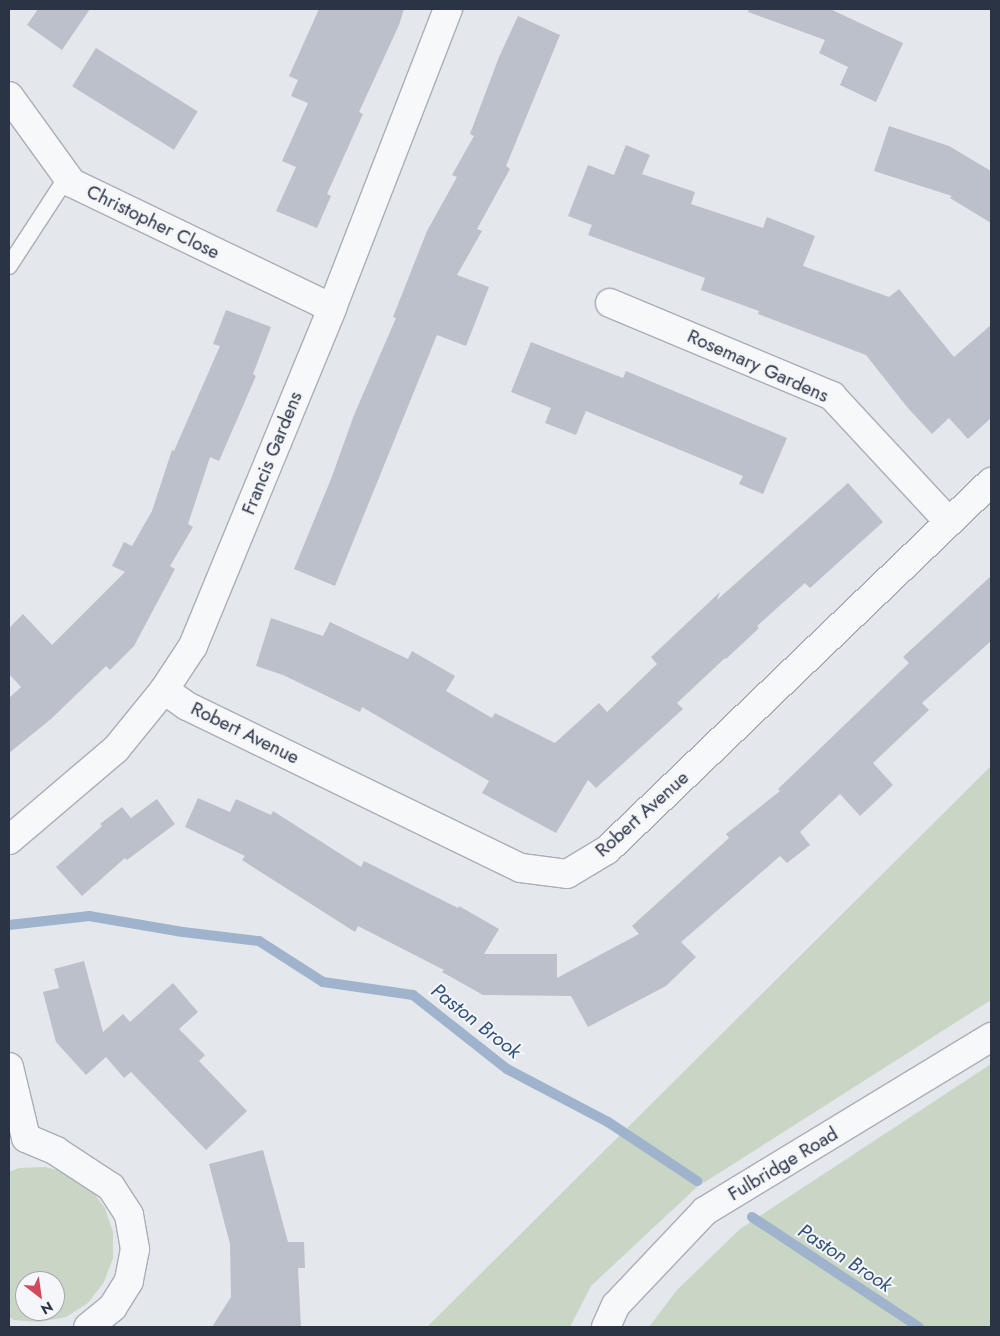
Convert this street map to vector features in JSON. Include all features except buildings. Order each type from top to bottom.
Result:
[{"type":"street","name":"Francis Gardens","points":[[9,840],[116,749],[164,690],[193,646],[332,308],[448,9]]},
{"type":"street","name":"Christopher Close","points":[[9,96],[72,183],[332,308]]},
{"type":"street","name":"Rosemary Gardens","points":[[610,303],[832,396],[949,522]]},
{"type":"street","name":"Robert Avenue","points":[[164,690],[187,706],[521,868],[567,874],[607,850],[991,482]]},
{"type":"street","name":"Fulbridge Road","points":[[606,1327],[616,1305],[705,1211],[991,1036]]},
{"type":"street","points":[[9,1068],[17,1144],[56,1151],[111,1188],[129,1215],[135,1249],[129,1281],[114,1306],[88,1327]]},
{"type":"lane","points":[[9,266],[68,177]]},
{"type":"green space","points":[[991,766],[991,1000],[697,1187],[591,1286],[570,1327],[427,1327]]},
{"type":"green space","points":[[991,1064],[991,1327],[649,1327],[676,1291],[740,1229]]},
{"type":"green space","points":[[45,1167],[69,1173],[90,1188],[105,1208],[113,1232],[113,1258],[104,1282],[88,1303],[66,1317],[65,1271],[15,1271],[15,1320],[9,1317],[9,1172],[19,1168]]},
{"type":"waterway","name":"Paston Brook","points":[[9,925],[89,916],[183,932],[259,941],[323,982],[413,995],[507,1069],[608,1122],[697,1181]]},
{"type":"waterway","name":"Paston Brook","points":[[752,1217],[919,1327]]}]
